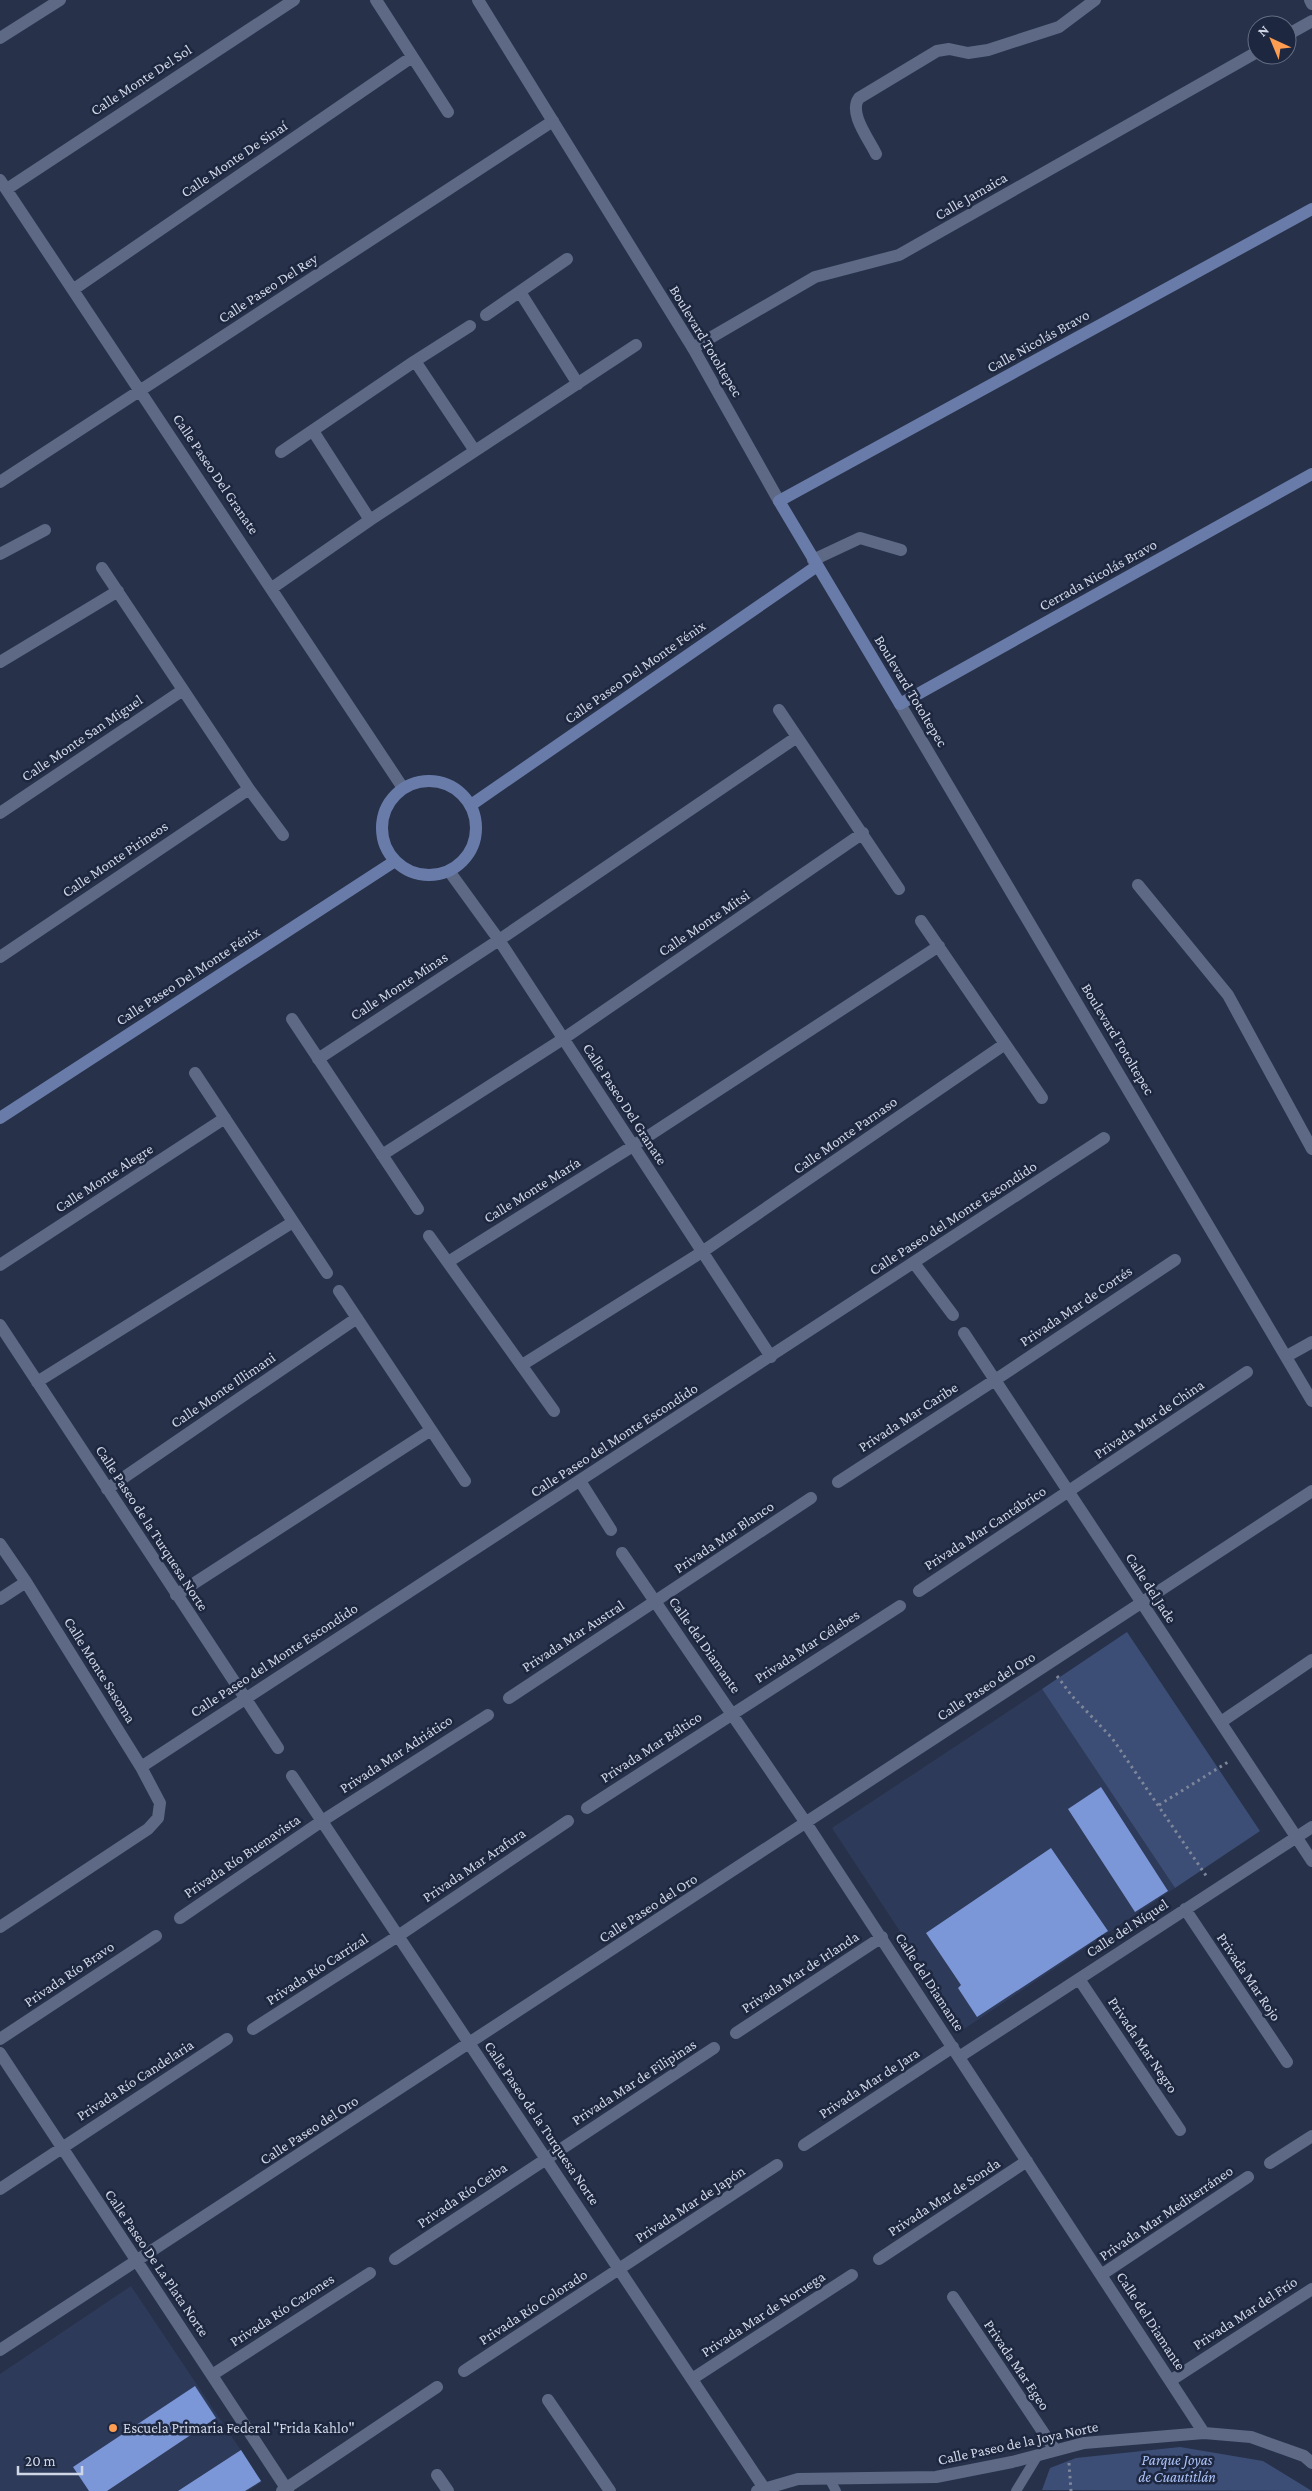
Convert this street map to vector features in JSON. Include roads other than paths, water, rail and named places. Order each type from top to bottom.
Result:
[{"type":"main road","name":"Calle Nicolás Bravo","points":[[779,501],[1312,209]]},
{"type":"main road","name":"Cerrada Nicolás Bravo","points":[[900,704],[1312,474]]},
{"type":"main road","name":"Boulevard Totoltepec","points":[[779,501],[900,704]]},
{"type":"main road","name":"Calle Paseo Del Monte Fénix","points":[[471,805],[815,563]]},
{"type":"main road","points":[[433,780],[448,784],[462,793],[471,805],[476,820],[476,836],[471,850],[462,862],[449,871],[435,875],[420,875],[406,870],[386,850],[382,837],[385,809],[392,798],[403,788],[417,782],[433,780]]},
{"type":"main road","name":"Calle Paseo Del Monte Fénix","points":[[0,1118],[395,861]]},
{"type":"street","points":[[0,38],[60,0]]},
{"type":"street","name":"Calle Monte Del Sol","points":[[4,185],[294,0]]},
{"type":"street","points":[[376,0],[448,112]]},
{"type":"street","name":"Boulevard Totoltepec","points":[[478,0],[693,348],[779,501]]},
{"type":"street","points":[[876,154],[855,113],[855,104],[859,98],[937,51],[949,49],[968,53],[988,50],[1058,26],[1095,0]]},
{"type":"street","points":[[1310,0],[1312,4]]},
{"type":"street","points":[[1297,29],[1312,21]]},
{"type":"street","name":"Calle Monte De Sinaí","points":[[74,289],[412,57]]},
{"type":"street","name":"Calle Jamaica","points":[[693,348],[815,277],[899,255],[1247,58]]},
{"type":"street","name":"Calle Paseo Del Rey","points":[[0,482],[553,121]]},
{"type":"street","name":"Calle Paseo Del Granate","points":[[4,185],[403,788]]},
{"type":"street","points":[[486,315],[567,259]]},
{"type":"street","points":[[520,292],[578,384]]},
{"type":"street","points":[[282,452],[415,361],[470,326]]},
{"type":"street","points":[[272,588],[370,520],[636,345]]},
{"type":"street","points":[[415,361],[475,451]]},
{"type":"street","points":[[313,431],[370,520]]},
{"type":"street","points":[[0,554],[46,530]]},
{"type":"street","points":[[815,563],[860,538],[900,550]]},
{"type":"street","points":[[102,568],[249,789],[283,835]]},
{"type":"street","points":[[0,662],[118,592]]},
{"type":"street","name":"Calle Monte San Miguel","points":[[0,813],[183,690]]},
{"type":"street","name":"Boulevard Totoltepec","points":[[900,704],[1312,1401]]},
{"type":"street","points":[[779,710],[899,889]]},
{"type":"street","points":[[499,940],[797,736]]},
{"type":"street","name":"Calle Monte Pirineos","points":[[0,957],[249,789]]},
{"type":"street","name":"Calle Monte Mitsi","points":[[563,1039],[863,833]]},
{"type":"street","name":"Calle Paseo Del Granate","points":[[449,871],[499,940],[771,1357]]},
{"type":"street","points":[[1138,885],[1228,995],[1312,1149]]},
{"type":"street","points":[[922,921],[1042,1098]]},
{"type":"street","name":"Calle Monte Minas","points":[[318,1059],[499,940]]},
{"type":"street","points":[[632,1146],[939,946]]},
{"type":"street","points":[[292,1019],[418,1209]]},
{"type":"street","points":[[382,1155],[563,1039]]},
{"type":"street","name":"Calle Monte Parnaso","points":[[702,1252],[1005,1044]]},
{"type":"street","points":[[195,1073],[327,1273]]},
{"type":"street","name":"Calle Monte Alegre","points":[[0,1265],[225,1118]]},
{"type":"street","name":"Calle Paseo del Monte Escondido","points":[[141,1767],[1104,1138]]},
{"type":"street","name":"Calle Monte María","points":[[448,1262],[632,1146]]},
{"type":"street","points":[[37,1382],[294,1222]]},
{"type":"street","points":[[429,1236],[554,1411]]},
{"type":"street","points":[[522,1365],[702,1252]]},
{"type":"street","name":"Privada Mar de Cortés","points":[[995,1380],[1175,1260]]},
{"type":"street","points":[[914,1263],[952,1315]]},
{"type":"street","points":[[339,1291],[465,1482]]},
{"type":"street","name":"Calle Monte Illimani","points":[[107,1489],[357,1318]]},
{"type":"street","name":"Calle Paseo de la Turquesa Norte","points":[[0,1325],[278,1748]]},
{"type":"street","name":"Calle del Jade","points":[[964,1333],[1312,1861]]},
{"type":"street","points":[[1287,1356],[1312,1342]]},
{"type":"street","name":"Privada Mar de China","points":[[1069,1492],[1247,1372]]},
{"type":"street","name":"Privada Mar Caribe","points":[[838,1482],[995,1380]]},
{"type":"street","points":[[176,1595],[431,1430]]},
{"type":"street","points":[[580,1481],[611,1530]]},
{"type":"street","name":"Calle Paseo del Oro","points":[[0,2350],[1312,1491]]},
{"type":"street","name":"Privada Mar Cantábrico","points":[[919,1591],[1069,1492]]},
{"type":"street","name":"Privada Mar Blanco","points":[[655,1602],[812,1498]]},
{"type":"street","name":"Calle Monte Sasoma","points":[[0,1544],[26,1582],[141,1767],[160,1803],[158,1818],[148,1829],[0,1927]]},
{"type":"street","name":"Calle del Diamante","points":[[622,1553],[882,1937],[1204,2433]]},
{"type":"street","points":[[0,1598],[26,1582]]},
{"type":"street","name":"Privada Mar Austral","points":[[510,1698],[655,1602]]},
{"type":"street","name":"Privada Mar Célebes","points":[[732,1713],[900,1606]]},
{"type":"street","points":[[1221,1722],[1312,1660]]},
{"type":"street","name":"Privada Mar Báltico","points":[[587,1808],[732,1713]]},
{"type":"street","name":"Privada Mar Adriático","points":[[322,1821],[488,1715]]},
{"type":"street","name":"Calle Paseo de la Turquesa Norte","points":[[292,1776],[692,2379],[761,2490]]},
{"type":"street","name":"Privada Río Buenavista","points":[[180,1918],[322,1821]]},
{"type":"street","name":"Privada Mar Arafura","points":[[398,1936],[568,1821]]},
{"type":"street","name":"Calle del Níquel","points":[[956,2052],[1079,1979],[1312,1827]]},
{"type":"street","name":"Privada Mar Rojo","points":[[1185,1909],[1287,2062]]},
{"type":"street","name":"Privada Río Bravo","points":[[0,2039],[156,1936]]},
{"type":"street","name":"Privada Río Carrizal","points":[[253,2029],[398,1936]]},
{"type":"street","name":"Privada Mar de Irlanda","points":[[736,2034],[882,1937]]},
{"type":"street","name":"Privada Mar Negro","points":[[1079,1979],[1180,2130]]},
{"type":"street","name":"Privada Río Candelaria","points":[[0,2189],[227,2040]]},
{"type":"street","name":"Privada Mar de Filipinas","points":[[546,2159],[714,2048]]},
{"type":"street","name":"Privada Mar de Jara","points":[[804,2145],[956,2052]]},
{"type":"street","name":"Calle Paseo De La Plata Norte","points":[[0,2053],[212,2375],[285,2490]]},
{"type":"street","points":[[1270,2163],[1312,2136]]},
{"type":"street","name":"Privada Río Ceiba","points":[[396,2259],[546,2159]]},
{"type":"street","name":"Privada Mar de Sonda","points":[[879,2259],[1027,2161]]},
{"type":"street","name":"Privada Mar de Japón","points":[[620,2270],[778,2165]]},
{"type":"street","name":"Privada Mar Mediterráneo","points":[[1102,2275],[1248,2177]]},
{"type":"street","name":"Privada Río Colorado","points":[[464,2371],[620,2270]]},
{"type":"street","name":"Privada Río Cazones","points":[[212,2375],[370,2273]]},
{"type":"street","name":"Privada Mar de Noruega","points":[[692,2379],[852,2275]]},
{"type":"street","name":"Privada Mar del Frío","points":[[1170,2381],[1312,2289]]},
{"type":"street","name":"Privada Mar Egeo","points":[[953,2297],[1054,2450]]},
{"type":"street","points":[[285,2490],[437,2386]]},
{"type":"street","points":[[548,2400],[610,2491]]},
{"type":"street","name":"Calle Paseo de la Joya Norte","points":[[761,2490],[798,2479],[936,2477],[1012,2462],[1084,2443],[1204,2433],[1251,2437],[1309,2456]]},
{"type":"street","points":[[437,2474],[448,2491]]},
{"type":"lane","points":[[1016,2491],[1038,2455]]},
{"type":"lane","points":[[829,2478],[836,2491]]},
{"type":"place","name":"Escuela Primaria Federal \"Frida Kahlo\"","points":[[113,2428]]},
{"type":"park label","name":"Parque Joyas de Cuautitlán","points":[[1177,2468]]}]
